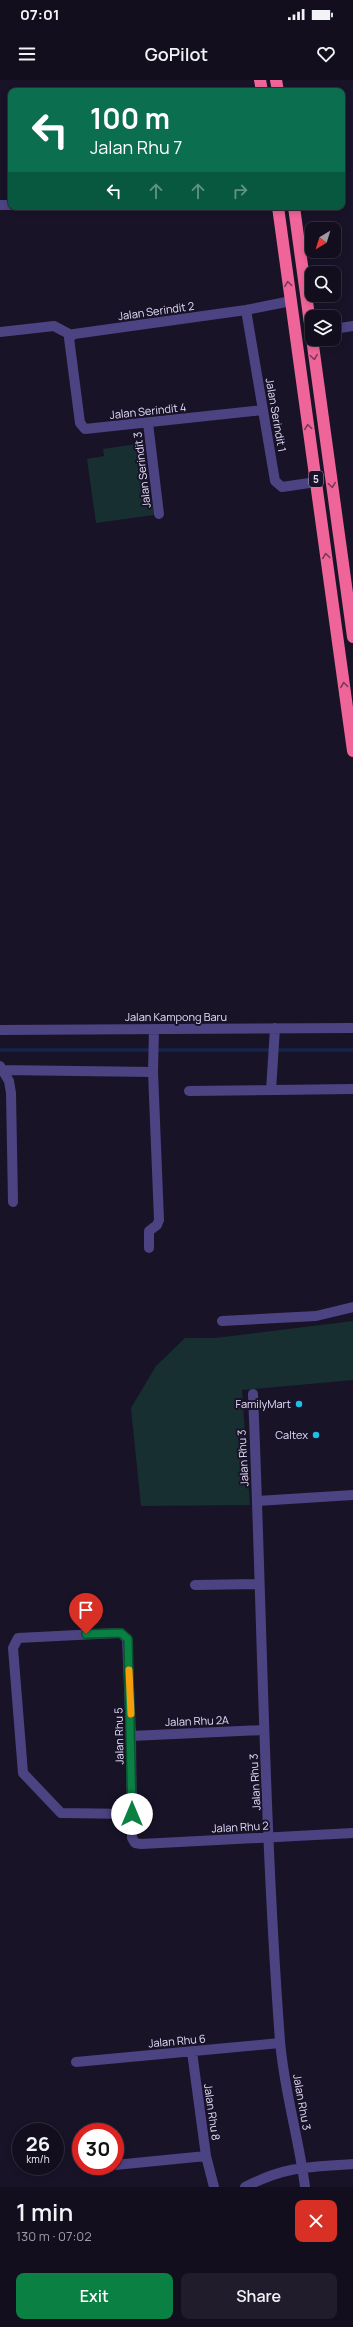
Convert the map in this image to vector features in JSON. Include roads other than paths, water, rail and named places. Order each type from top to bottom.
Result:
[{"type":"highway","name":"5","points":[[278,210],[353,751]]},
{"type":"highway","name":"5","points":[[294,210],[309,310]]},
{"type":"highway","name":"5","points":[[314,346],[351,609],[353,637]]},
{"type":"street","name":"Jalan Serindit 2","points":[[71,335],[246,310],[291,301]]},
{"type":"street","name":"Jalan Serindit 1","points":[[246,310],[277,484],[282,488],[316,482]]},
{"type":"street","points":[[0,332],[54,326],[71,335]]},
{"type":"street","points":[[341,328],[353,326]]},
{"type":"street","name":"Jalan Serindit 4","points":[[71,335],[68,342],[80,423],[85,429],[263,410]]},
{"type":"street","name":"Jalan Serindit 3","points":[[148,423],[159,514]]},
{"type":"street","points":[[271,1090],[275,1028]]},
{"type":"street","name":"Jalan Kampong Baru","points":[[0,1030],[353,1028]]},
{"type":"street","points":[[149,1248],[149,1231],[157,1225],[159,1220],[153,1072],[154,1029]]},
{"type":"street","points":[[1,1069],[153,1072]]},
{"type":"street","points":[[1,1069],[9,1081],[13,1202]]},
{"type":"street","points":[[188,1092],[353,1089]]},
{"type":"street","points":[[222,1321],[316,1316],[353,1307]]},
{"type":"street","name":"Jalan Rhu 3","points":[[252,1394],[258,1501],[264,1730],[280,2043],[292,2120],[303,2167],[305,2187]]},
{"type":"street","points":[[258,1501],[353,1495]]},
{"type":"street","points":[[195,1585],[259,1584]]},
{"type":"street","name":"Jalan Rhu 5","points":[[132,1814],[62,1813],[24,1773],[13,1648],[15,1641],[22,1637],[117,1633],[125,1635],[128,1643],[131,1736],[132,1814],[132,1838]]},
{"type":"street","name":"Jalan Rhu 2A","points":[[131,1736],[264,1730]]},
{"type":"street","name":"Jalan Rhu 2","points":[[132,1838],[135,1843],[141,1844],[353,1833]]},
{"type":"street","name":"Jalan Rhu 6","points":[[76,2062],[280,2043]]},
{"type":"street","name":"Jalan Rhu 8","points":[[124,2164],[206,2156],[192,2052]]},
{"type":"street","points":[[206,2156],[214,2187]]},
{"type":"street","points":[[245,2187],[269,2174],[303,2167],[353,2164]]},
{"type":"waterway","points":[[0,1050],[353,1050]]},
{"type":"place","name":"FamilyMart","points":[[299,1404]]},
{"type":"place","name":"Caltex","points":[[316,1435]]}]
